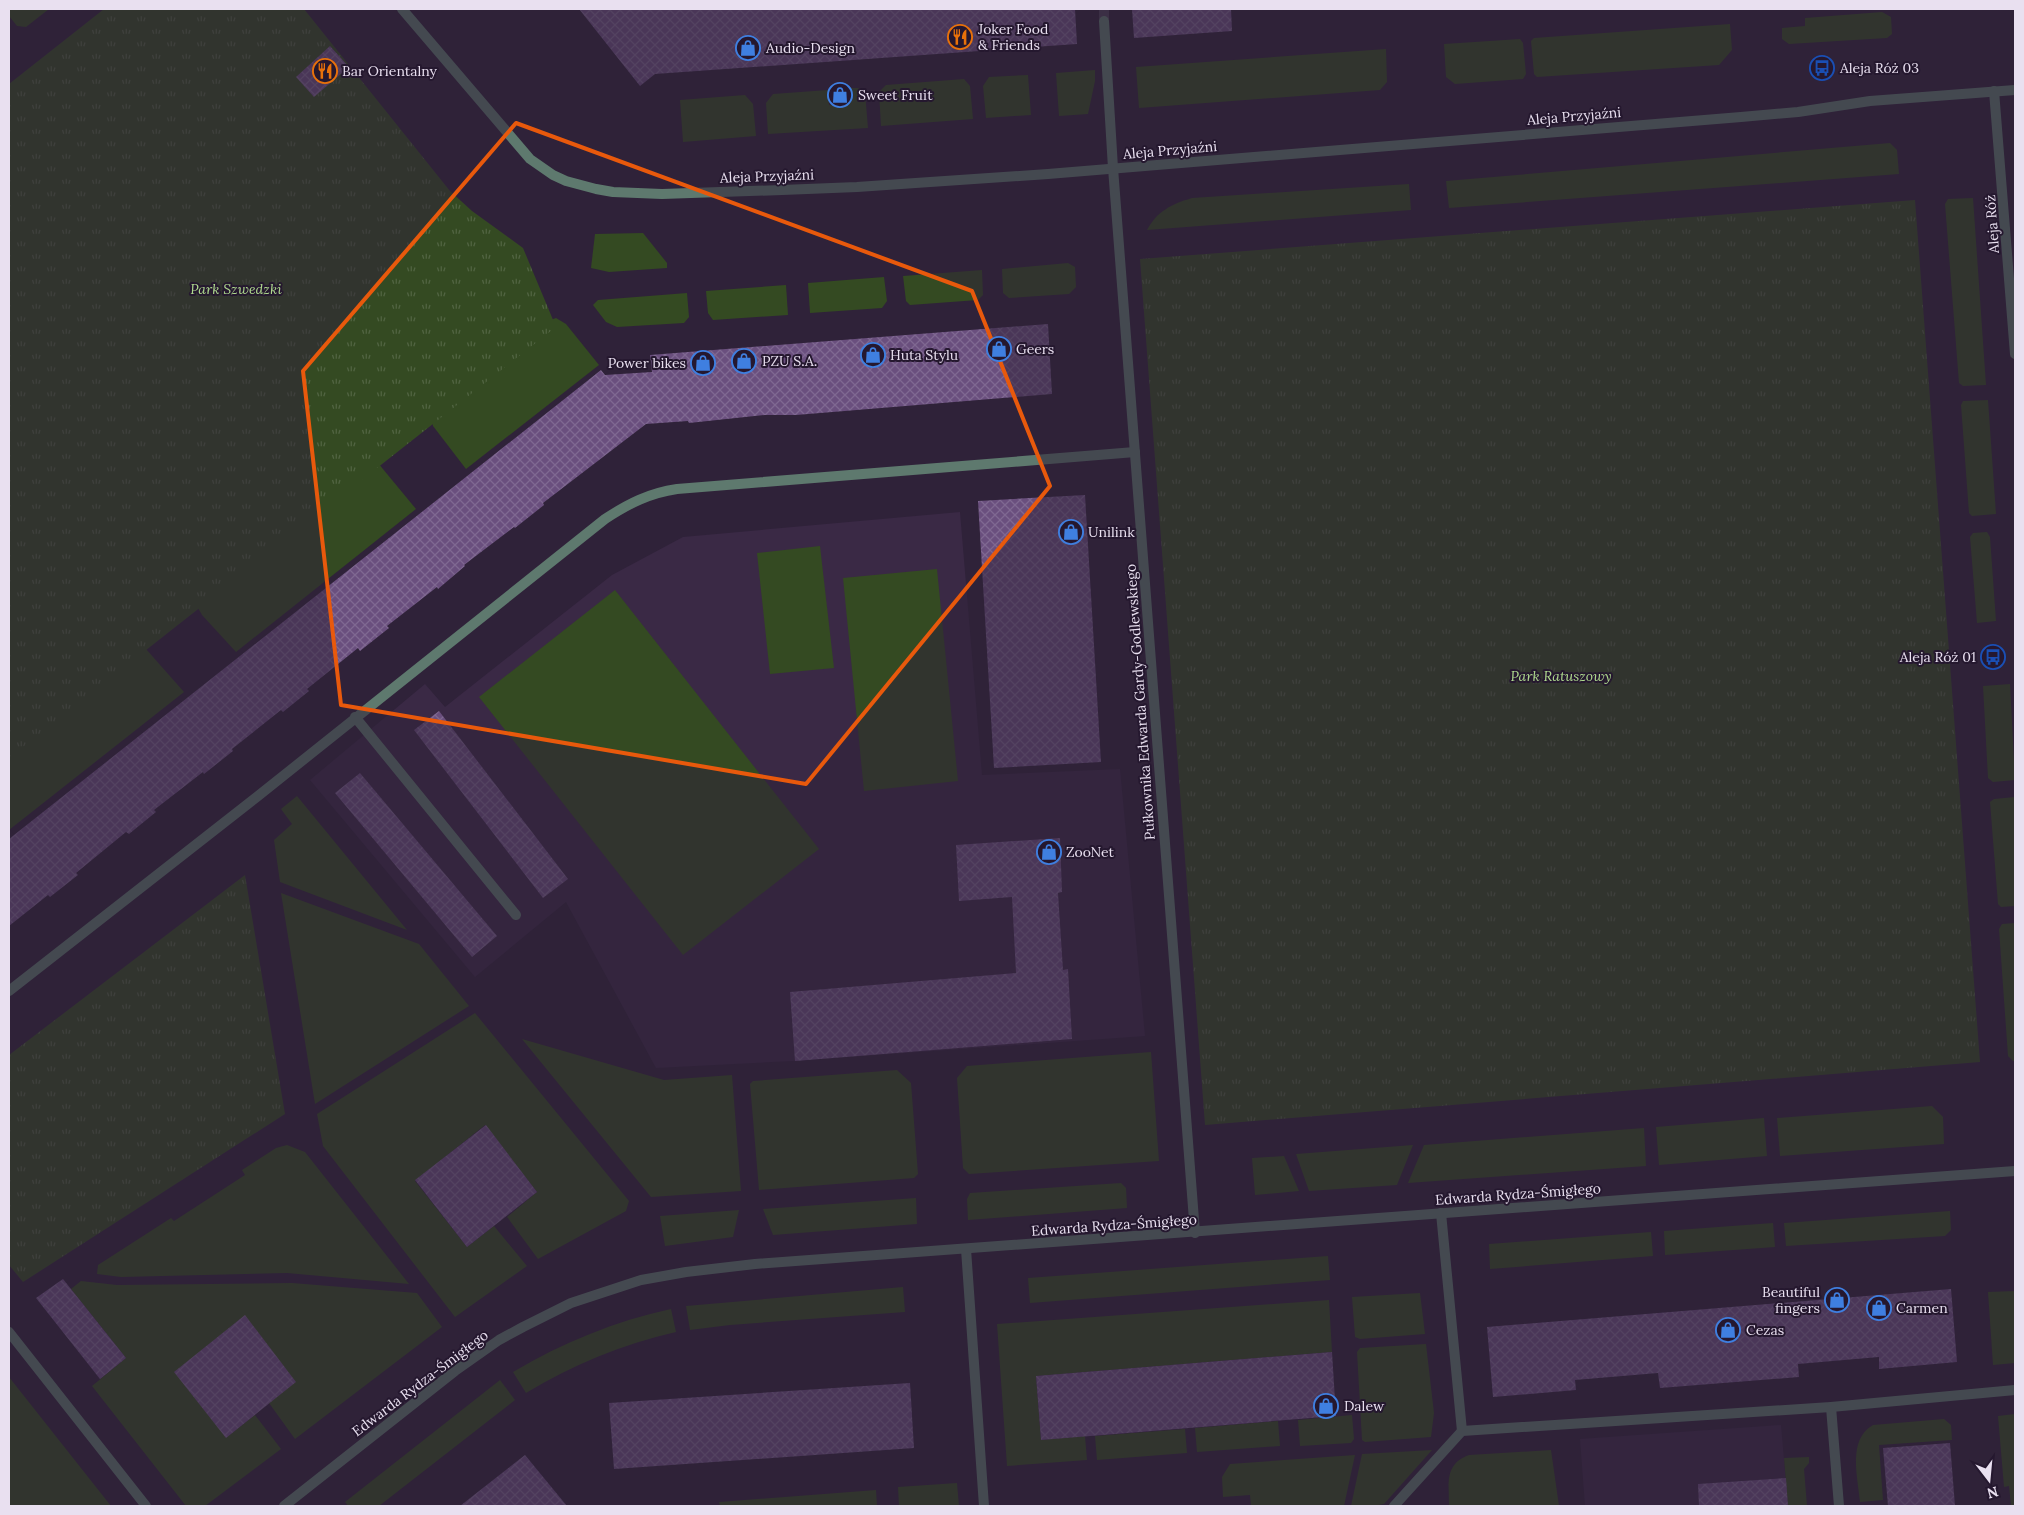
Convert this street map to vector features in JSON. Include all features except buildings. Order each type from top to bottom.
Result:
[{"type":"street","name":"Aleja Przyjaźni","points":[[402,9],[510,138],[530,159],[553,175],[596,189],[633,194],[801,189],[1113,168],[1770,114],[1870,101],[2015,90]]},
{"type":"street","name":"Pułkownika Edwarda Gardy-Godlewskiego","points":[[1104,21],[1113,168],[1195,1233]]},
{"type":"street","name":"Aleja Róż","points":[[1994,92],[2015,354]]},
{"type":"street","points":[[9,991],[266,790],[355,717],[605,520],[641,498],[656,492],[686,488],[1135,452]]},
{"type":"street","points":[[355,717],[516,915]]},
{"type":"street","name":"Edwarda Rydza-Śmigłego","points":[[284,1506],[455,1371],[499,1340],[547,1314],[586,1298],[641,1280],[686,1272],[755,1264],[2015,1171]]},
{"type":"street","points":[[1441,1214],[1462,1430]]},
{"type":"street","points":[[966,1249],[984,1506]]},
{"type":"street","points":[[9,1332],[146,1506]]},
{"type":"street","points":[[1394,1506],[1462,1430],[1832,1406],[2015,1390]]},
{"type":"street","points":[[1832,1406],[1839,1506]]},
{"type":"highlighted area","points":[[516,123],[972,291],[1050,486],[806,784],[341,705],[303,371]]},
{"type":"shaded area","points":[[960,512],[982,775],[1120,769],[1145,1036],[793,1061],[656,1068],[566,902],[475,977],[310,780],[425,684],[445,707],[612,575],[683,537]]},
{"type":"shaded area","points":[[1781,1425],[1788,1506],[1585,1506],[1580,1439]]},
{"type":"green space","points":[[9,9],[49,9],[26,27],[17,26],[9,16]]},
{"type":"green space","name":"Park Szwedzki","points":[[104,9],[304,9],[450,191],[472,211],[523,248],[556,327],[9,758],[9,84]]},
{"type":"green space","points":[[1882,12],[1891,17],[1892,34],[1887,38],[1789,44],[1782,39],[1782,28],[1805,26],[1805,18]]},
{"type":"green space","points":[[1730,24],[1732,50],[1719,65],[1537,77],[1534,74],[1531,41],[1534,38]]},
{"type":"green space","points":[[1520,39],[1523,43],[1526,74],[1523,79],[1455,84],[1446,77],[1444,44]]},
{"type":"green space","points":[[1386,49],[1387,82],[1380,90],[1139,108],[1136,67]]},
{"type":"green space","points":[[1095,70],[1095,81],[1088,114],[1059,116],[1056,73]]},
{"type":"green space","points":[[1028,75],[1031,115],[986,118],[983,86],[989,77]]},
{"type":"green space","points":[[964,79],[970,86],[973,119],[881,126],[879,92],[886,85]]},
{"type":"green space","points":[[849,88],[858,88],[865,92],[868,128],[768,134],[766,103],[773,94],[828,90],[829,105],[849,103]]},
{"type":"green space","points":[[745,95],[753,104],[756,136],[683,142],[680,100]]},
{"type":"green space","points":[[1890,143],[1897,150],[1899,174],[1449,208],[1446,181]]},
{"type":"green space","points":[[1409,184],[1411,210],[1147,230],[1160,213],[1192,198]]},
{"type":"green space","points":[[1973,198],[1986,385],[1963,386],[1959,383],[1945,204],[1948,199]]},
{"type":"green space","name":"Park Ratuszowy","points":[[1915,200],[1980,1062],[1205,1125],[1140,259]]},
{"type":"green space","points":[[643,233],[667,263],[667,268],[609,272],[591,268],[595,234]]},
{"type":"green space","points":[[1068,263],[1075,267],[1076,287],[1069,294],[1009,298],[1003,293],[1002,269]]},
{"type":"green space","points":[[982,270],[983,295],[978,300],[910,305],[906,301],[903,276]]},
{"type":"green space","points":[[884,277],[887,301],[882,308],[810,313],[808,283]]},
{"type":"green space","points":[[786,285],[788,315],[713,320],[708,313],[706,291]]},
{"type":"green space","points":[[687,293],[689,317],[684,323],[617,327],[606,322],[593,305],[598,300]]},
{"type":"green space","points":[[556,318],[566,324],[599,365],[466,469],[433,426],[431,418],[545,322]]},
{"type":"green space","points":[[1988,400],[1996,514],[1972,516],[1969,513],[1961,405],[1963,401]]},
{"type":"green space","points":[[378,463],[416,509],[236,652],[202,615],[198,608]]},
{"type":"green space","points":[[1987,532],[1990,537],[1996,621],[1977,623],[1970,537],[1973,533]]},
{"type":"green space","points":[[820,546],[834,668],[770,674],[757,553]]},
{"type":"green space","points":[[937,569],[958,781],[864,791],[843,578]]},
{"type":"green space","points":[[615,590],[819,849],[683,955],[479,697]]},
{"type":"green space","points":[[146,649],[184,692],[9,830],[9,746]]},
{"type":"green space","points":[[2010,684],[2015,780],[1993,782],[1988,778],[1983,686]]},
{"type":"green space","points":[[297,796],[407,930],[280,882],[274,840],[292,824],[281,809]]},
{"type":"green space","points":[[2015,797],[2015,906],[2001,907],[1998,904],[1990,802],[1994,799]]},
{"type":"green space","points":[[245,875],[285,1114],[23,1282],[9,1265],[9,1055]]},
{"type":"green space","points":[[281,893],[419,944],[469,1006],[315,1104]]},
{"type":"green space","points":[[2015,923],[2015,1061],[2013,1061],[2008,1056],[1999,929],[2002,924]]},
{"type":"green space","points":[[475,1013],[629,1201],[626,1211],[538,1259],[507,1217],[537,1192],[485,1125],[415,1181],[467,1247],[494,1226],[527,1266],[455,1317],[323,1146],[317,1114]]},
{"type":"green space","points":[[522,1039],[664,1080],[732,1075],[741,1191],[651,1197]]},
{"type":"green space","points":[[1151,1052],[1159,1161],[969,1174],[963,1168],[957,1078],[967,1066]]},
{"type":"green space","points":[[897,1070],[911,1083],[918,1174],[914,1178],[759,1190],[750,1084],[753,1081]]},
{"type":"green space","points":[[1932,1106],[1943,1117],[1944,1144],[1780,1156],[1777,1118]]},
{"type":"green space","points":[[1764,1118],[1767,1156],[1659,1165],[1656,1127]]},
{"type":"green space","points":[[1644,1128],[1646,1166],[1408,1183],[1424,1145]]},
{"type":"green space","points":[[287,1145],[305,1152],[409,1284],[287,1273],[121,1277],[97,1274],[98,1265],[171,1218],[174,1221],[245,1175],[242,1170],[276,1148]]},
{"type":"green space","points":[[1413,1145],[1397,1185],[1309,1191],[1296,1154]]},
{"type":"green space","points":[[1284,1156],[1299,1191],[1255,1195],[1252,1158]]},
{"type":"green space","points":[[1121,1183],[1126,1188],[1127,1208],[968,1220],[967,1199],[970,1193]]},
{"type":"green space","points":[[916,1198],[917,1224],[773,1235],[763,1209]]},
{"type":"green space","points":[[739,1210],[733,1237],[665,1246],[660,1216]]},
{"type":"green space","points":[[1950,1211],[1951,1230],[1945,1236],[1786,1246],[1784,1223]]},
{"type":"green space","points":[[1773,1223],[1775,1247],[1665,1255],[1664,1231]]},
{"type":"green space","points":[[1651,1232],[1653,1256],[1490,1269],[1489,1244]]},
{"type":"green space","points":[[1328,1256],[1330,1280],[1030,1303],[1028,1278]]},
{"type":"green space","points":[[81,1281],[117,1285],[292,1283],[417,1293],[442,1327],[295,1439],[269,1403],[226,1438],[255,1415],[281,1449],[205,1506],[186,1506],[92,1386],[126,1358],[71,1289]]},
{"type":"green space","points":[[903,1287],[905,1312],[730,1325],[690,1330],[686,1306]]},
{"type":"green space","points":[[2015,1291],[2015,1363],[1993,1365],[1988,1292]]},
{"type":"green space","points":[[1420,1293],[1425,1334],[1360,1339],[1355,1337],[1352,1297]]},
{"type":"green space","points":[[1329,1300],[1332,1352],[1036,1376],[1041,1440],[1085,1436],[1087,1460],[1007,1466],[997,1324]]},
{"type":"green space","points":[[671,1309],[676,1332],[598,1356],[526,1393],[513,1372],[589,1334]]},
{"type":"green space","points":[[1426,1344],[1434,1413],[1431,1437],[1365,1442],[1362,1440],[1357,1352],[1360,1348]]},
{"type":"green space","points":[[9,1377],[111,1506],[9,1506]]},
{"type":"green space","points":[[500,1380],[515,1400],[379,1506],[348,1506],[345,1502]]},
{"type":"green space","points":[[2015,1414],[2015,1506],[2011,1506],[2009,1486],[2004,1487],[1998,1416]]},
{"type":"green space","points":[[1352,1415],[1354,1439],[1351,1443],[1300,1446],[1298,1420]]},
{"type":"green space","points":[[1944,1419],[1951,1425],[1952,1440],[1879,1445],[1883,1500],[1860,1502],[1856,1460],[1857,1449],[1865,1432],[1873,1425]]},
{"type":"green space","points":[[1278,1421],[1280,1446],[1197,1452],[1195,1428]]},
{"type":"green space","points":[[1185,1429],[1187,1453],[1097,1460],[1095,1436]]},
{"type":"green space","points":[[1432,1450],[1384,1504],[1351,1506],[1362,1454]]},
{"type":"green space","points":[[1551,1450],[1559,1506],[1449,1506],[1450,1476],[1455,1464],[1461,1459],[1469,1455]]},
{"type":"green space","points":[[1355,1455],[1344,1506],[1251,1506],[1250,1495],[1223,1497],[1222,1477],[1230,1464]]},
{"type":"green space","points":[[1809,1457],[1809,1463],[1804,1469],[1807,1506],[1788,1506],[1784,1458]]},
{"type":"green space","points":[[957,1483],[959,1506],[899,1506],[898,1487]]},
{"type":"green space","points":[[876,1490],[877,1506],[720,1506],[719,1502]]},
{"type":"tunnel","points":[[1104,9],[1104,21]]},
{"type":"place","name":"Joker Food & Friends","points":[[960,37]]},
{"type":"place","name":"Audio-Design","points":[[748,48]]},
{"type":"place","name":"Aleja Róż 03","points":[[1822,68]]},
{"type":"place","name":"Bar Orientalny","points":[[325,71]]},
{"type":"place","name":"Sweet Fruit","points":[[840,95]]},
{"type":"place","name":"Geers","points":[[999,349]]},
{"type":"place","name":"Huta Stylu","points":[[873,355]]},
{"type":"place","name":"PZU S.A.","points":[[744,361]]},
{"type":"place","name":"Power bikes","points":[[703,363]]},
{"type":"place","name":"Unilink","points":[[1071,532]]},
{"type":"place","name":"Aleja Róż 01","points":[[1993,657]]},
{"type":"place","name":"ZooNet","points":[[1049,852]]},
{"type":"place","name":"Beautiful fingers","points":[[1837,1300]]},
{"type":"place","name":"Carmen","points":[[1879,1308]]},
{"type":"place","name":"Cezas","points":[[1728,1330]]},
{"type":"place","name":"Dalew","points":[[1326,1406]]}]
